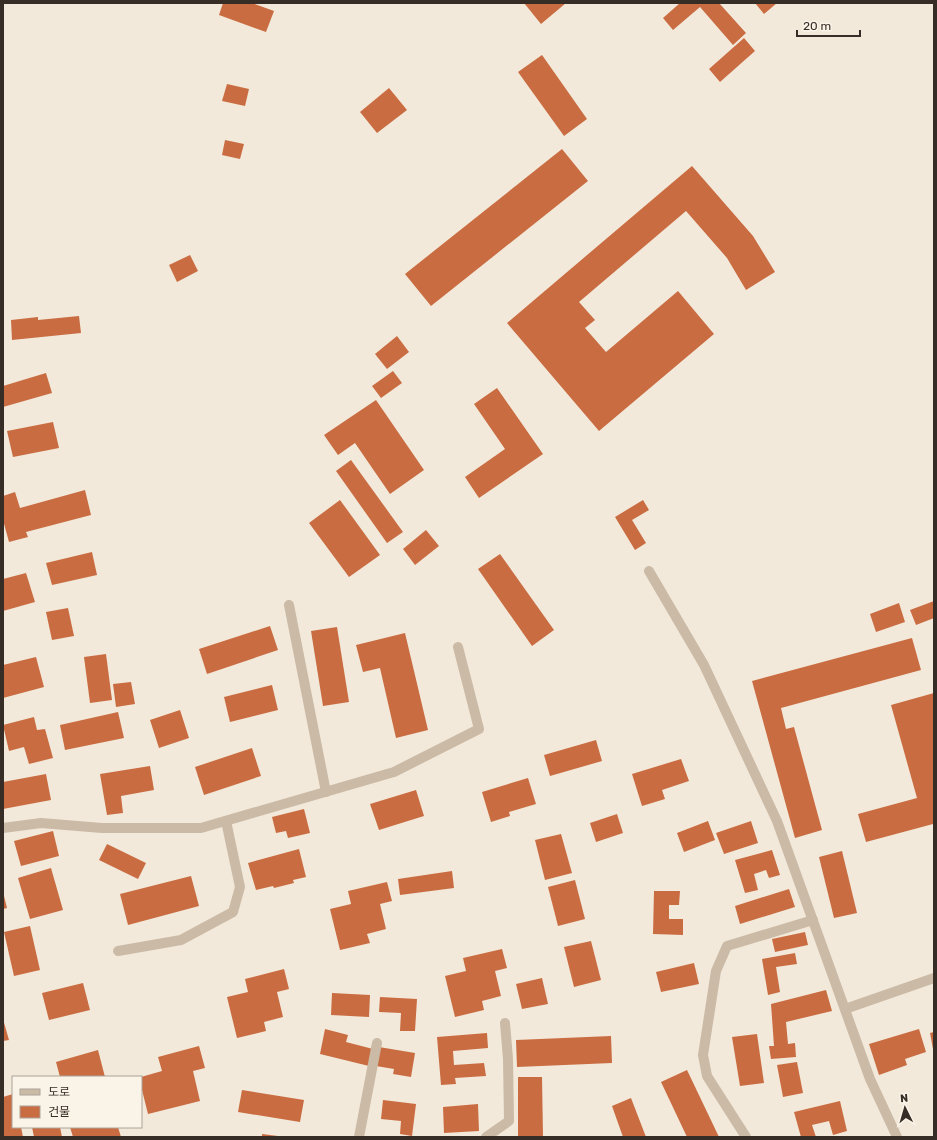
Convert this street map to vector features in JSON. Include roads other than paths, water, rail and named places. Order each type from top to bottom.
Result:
[{"type":"street","points":[[648,571],[704,665],[777,822],[870,1079],[897,1137]]},
{"type":"street","points":[[290,605],[326,792]]},
{"type":"street","points":[[3,828],[41,823],[102,828],[201,828],[394,772],[479,729],[458,647]]},
{"type":"street","points":[[118,951],[181,940],[233,912],[240,887],[226,821]]},
{"type":"street","points":[[746,1137],[707,1076],[703,1055],[716,971],[727,946],[813,920]]},
{"type":"street","points":[[845,1009],[934,978]]},
{"type":"street","points":[[486,1137],[508,1121],[508,1059],[505,1023]]},
{"type":"street","points":[[358,1137],[377,1043]]}]
